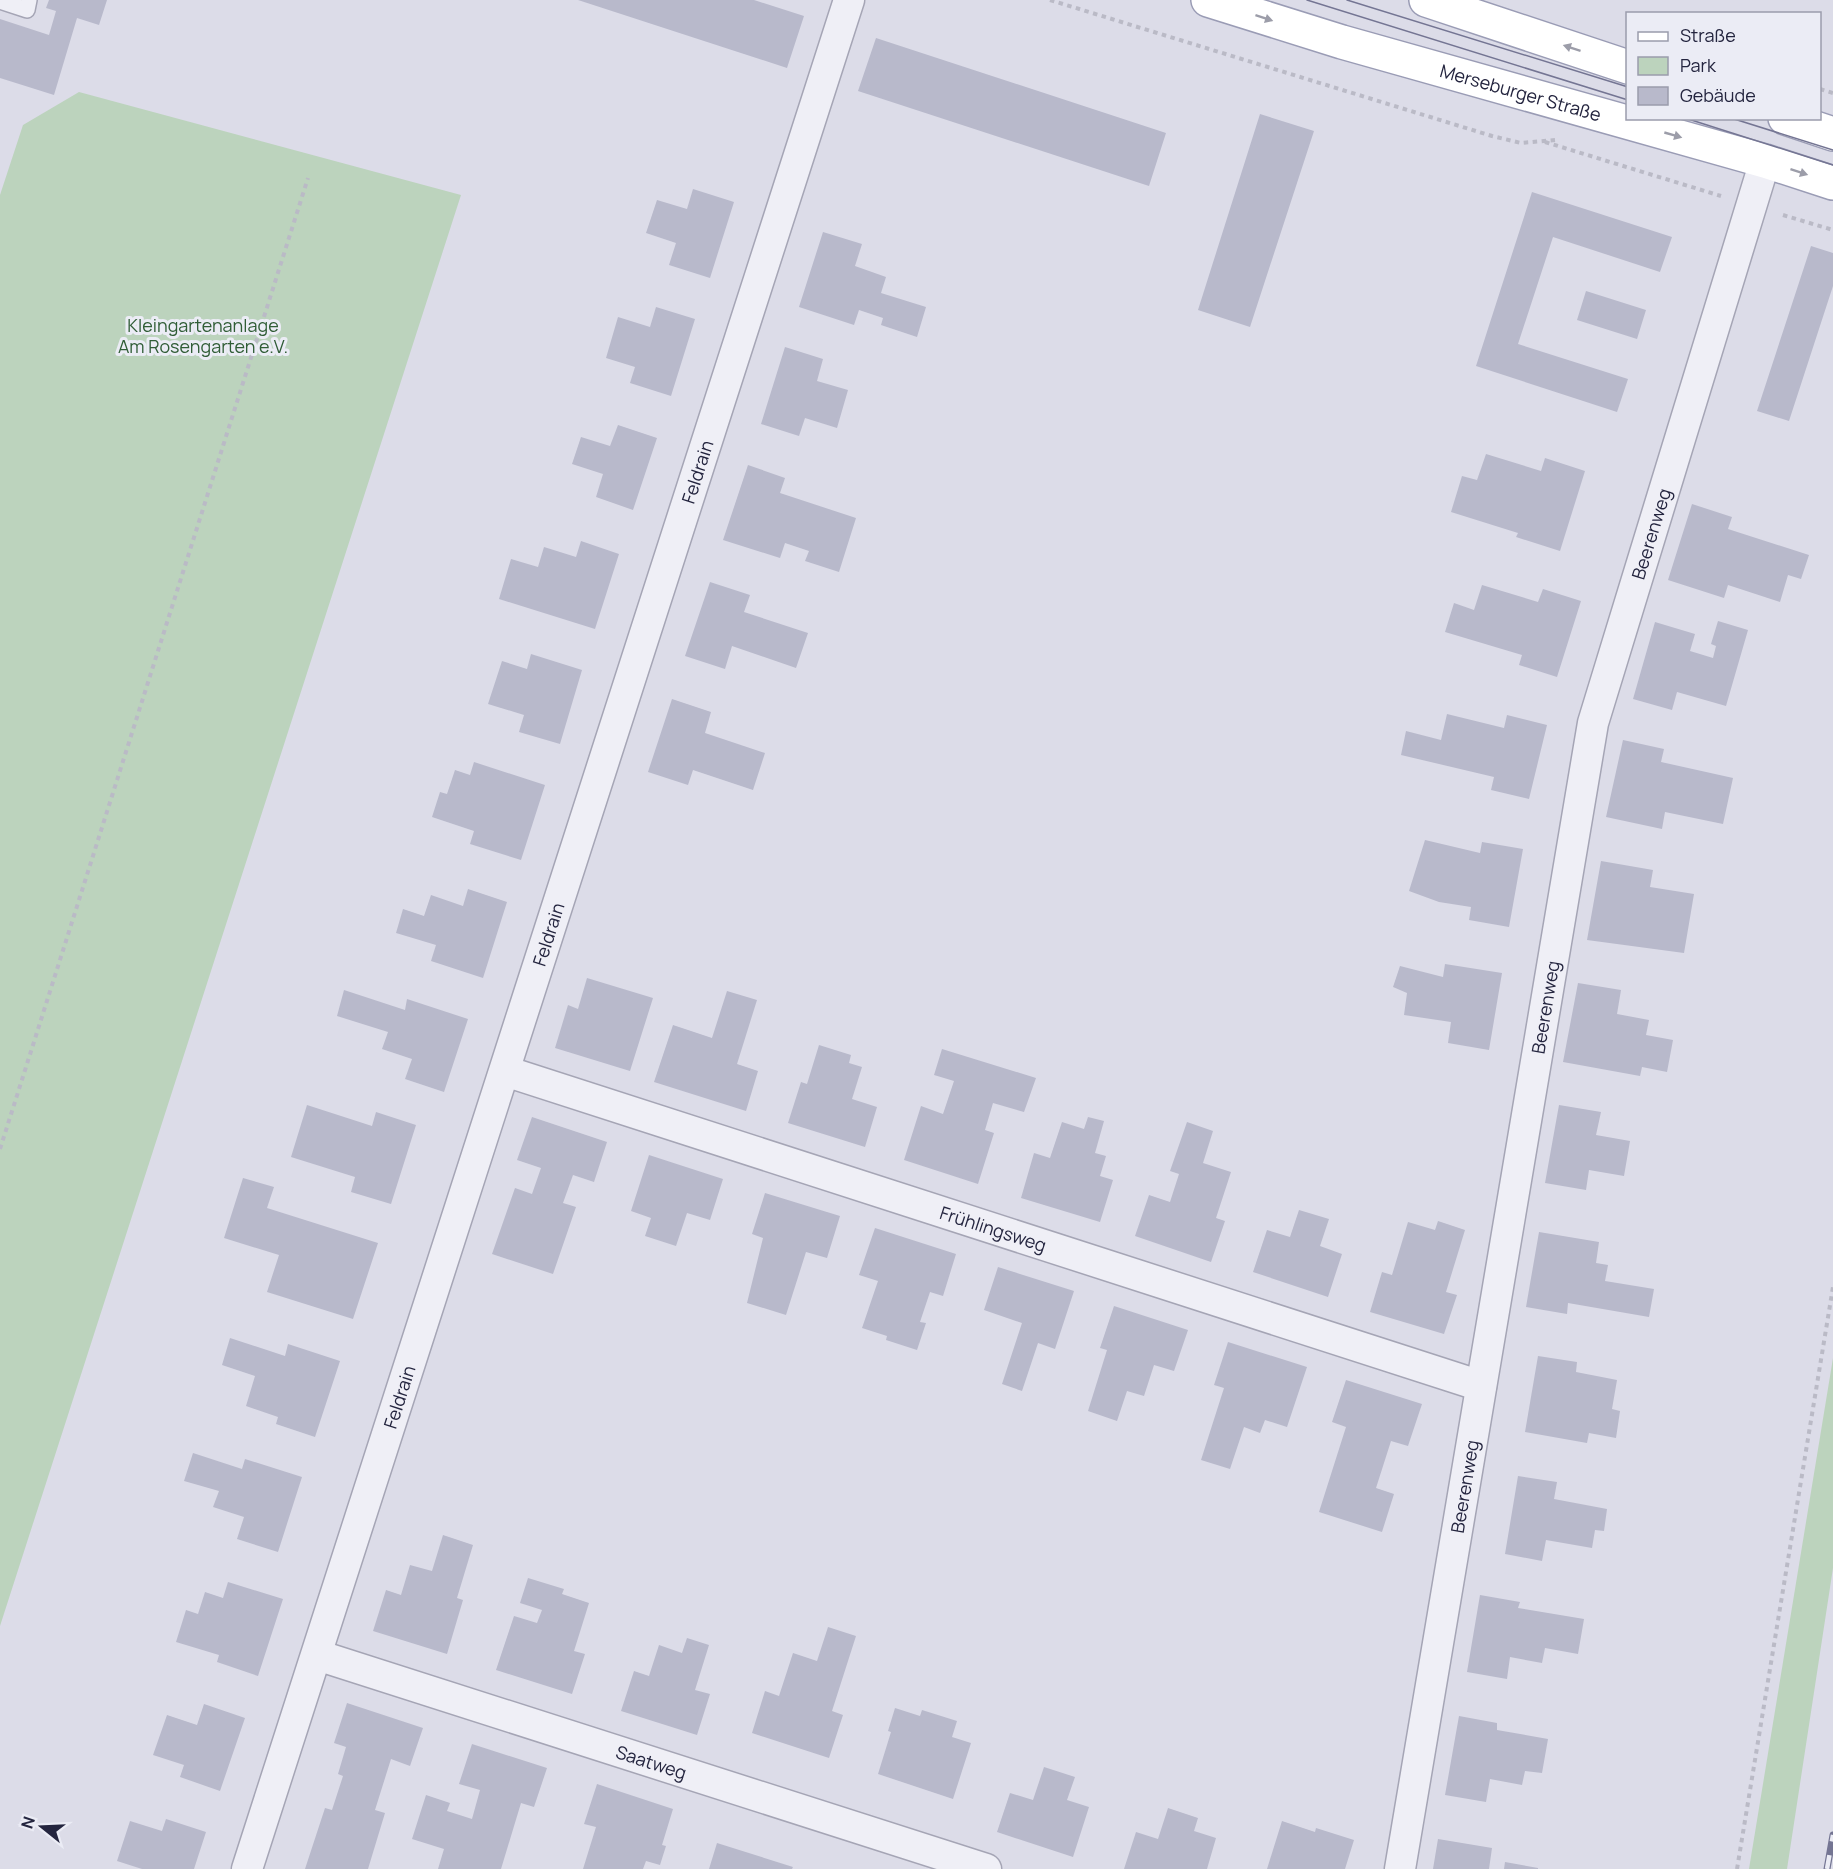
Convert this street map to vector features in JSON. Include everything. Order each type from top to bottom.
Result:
[{"type":"main road","name":"Merseburger Straße","points":[[1208,0],[1342,42],[1765,161],[1833,183]]},
{"type":"main road","points":[[1426,0],[1626,65]]},
{"type":"main road","points":[[1791,120],[1833,134]]},
{"type":"street","name":"Feldrain","points":[[247,1869],[849,0]]},
{"type":"street","name":"Beerenweg","points":[[1400,1869],[1593,723],[1765,161]]},
{"type":"street","name":"Frühlingsweg","points":[[505,1071],[1481,1386]]},
{"type":"street","name":"Saatweg","points":[[317,1655],[986,1869]]},
{"type":"lane","points":[[0,1],[27,10],[30,0]]},
{"type":"path","points":[[1050,0],[1492,136],[1521,143],[1544,142],[1833,231]]},
{"type":"path","points":[[0,1149],[308,178]]},
{"type":"path","points":[[1737,1869],[1833,1287]]},
{"type":"green space","name":"Kleingartenanlage Am Rosengarten e.V.","points":[[79,92],[461,195],[0,1626],[0,195],[23,125]]},
{"type":"green space","points":[[1833,1358],[1833,1568],[1787,1869],[1749,1869]]},
{"type":"building","points":[[49,0],[107,0],[99,25],[77,18],[54,95],[0,78],[0,19],[49,35],[56,11],[46,8]]},
{"type":"building","points":[[578,0],[754,0],[804,16],[787,68]]},
{"type":"building","points":[[876,38],[1166,133],[1149,186],[858,91]]},
{"type":"building","points":[[1260,114],[1314,131],[1250,327],[1198,310]]},
{"type":"building","points":[[693,189],[734,202],[710,278],[669,265],[676,243],[646,233],[657,200],[687,209]]},
{"type":"building","points":[[1532,192],[1672,237],[1660,272],[1553,237],[1518,344],[1628,379],[1617,412],[1476,366]]},
{"type":"building","points":[[823,232],[862,244],[855,266],[886,277],[881,293],[926,307],[917,337],[881,325],[883,318],[859,310],[854,325],[799,307]]},
{"type":"building","points":[[1811,246],[1833,253],[1833,286],[1789,421],[1757,411]]},
{"type":"building","points":[[1586,291],[1646,310],[1637,339],[1577,320]]},
{"type":"building","points":[[656,307],[695,319],[671,396],[630,383],[635,367],[606,358],[618,317],[650,327]]},
{"type":"building","points":[[785,347],[823,359],[817,381],[848,390],[837,428],[805,418],[799,436],[761,424]]},
{"type":"building","points":[[618,425],[657,438],[633,510],[596,497],[603,474],[572,464],[581,437],[610,446]]},
{"type":"building","points":[[1486,454],[1541,471],[1545,458],[1585,471],[1560,551],[1516,537],[1518,533],[1451,512],[1462,476],[1477,480]]},
{"type":"building","points":[[748,465],[785,478],[780,493],[856,518],[839,572],[805,561],[809,551],[785,543],[780,558],[723,540]]},
{"type":"building","points":[[1692,504],[1732,517],[1728,529],[1809,555],[1801,579],[1788,575],[1780,602],[1728,585],[1724,598],[1668,580]]},
{"type":"building","points":[[581,541],[619,554],[595,629],[499,599],[511,559],[538,567],[544,547],[576,557]]},
{"type":"building","points":[[710,582],[750,595],[744,612],[808,633],[796,668],[732,646],[725,669],[685,656]]},
{"type":"building","points":[[1482,585],[1538,602],[1543,589],[1581,601],[1557,677],[1519,665],[1522,655],[1445,632],[1454,603],[1474,610]]},
{"type":"building","points":[[1718,621],[1748,630],[1726,706],[1677,692],[1672,710],[1633,699],[1655,622],[1695,634],[1690,651],[1713,658],[1716,646],[1711,644]]},
{"type":"building","points":[[531,654],[582,670],[560,744],[519,732],[524,715],[488,704],[502,661],[527,669]]},
{"type":"building","points":[[672,699],[711,712],[705,733],[765,753],[753,790],[693,770],[688,785],[648,772]]},
{"type":"building","points":[[1447,714],[1504,728],[1507,715],[1547,725],[1529,799],[1491,790],[1494,777],[1401,755],[1406,731],[1441,740]]},
{"type":"building","points":[[1623,740],[1664,749],[1661,762],[1733,778],[1723,824],[1665,812],[1662,829],[1606,817]]},
{"type":"building","points":[[474,762],[545,785],[521,860],[470,844],[474,831],[432,817],[440,792],[447,794],[455,770],[470,775]]},
{"type":"building","points":[[1425,840],[1480,853],[1482,842],[1523,849],[1509,927],[1469,920],[1471,907],[1439,902],[1409,891]]},
{"type":"building","points":[[1601,861],[1653,870],[1650,887],[1694,894],[1684,953],[1587,940]]},
{"type":"building","points":[[468,889],[507,902],[483,978],[431,961],[436,945],[396,933],[403,909],[424,916],[431,895],[463,906]]},
{"type":"building","points":[[1445,964],[1502,973],[1489,1050],[1448,1043],[1451,1022],[1404,1015],[1407,993],[1393,987],[1400,966],[1443,977]]},
{"type":"building","points":[[587,978],[653,998],[630,1071],[555,1048],[568,1005],[578,1009]]},
{"type":"building","points":[[1578,983],[1621,990],[1617,1014],[1649,1020],[1646,1035],[1673,1040],[1667,1072],[1642,1067],[1640,1076],[1563,1062]]},
{"type":"building","points":[[344,990],[405,1010],[407,999],[468,1019],[444,1092],[405,1079],[412,1059],[382,1049],[388,1032],[337,1016]]},
{"type":"building","points":[[727,991],[757,1000],[737,1064],[758,1071],[746,1111],[654,1082],[673,1025],[712,1038]]},
{"type":"building","points":[[819,1045],[851,1055],[849,1063],[862,1067],[852,1099],[877,1107],[865,1147],[788,1123],[801,1082],[807,1084]]},
{"type":"building","points":[[942,1049],[1036,1078],[1024,1112],[993,1103],[985,1130],[994,1133],[978,1184],[904,1160],[921,1106],[943,1114],[954,1081],[934,1075]]},
{"type":"building","points":[[307,1105],[372,1126],[376,1112],[416,1125],[391,1204],[351,1192],[355,1177],[291,1157]]},
{"type":"building","points":[[1559,1105],[1601,1112],[1596,1135],[1630,1141],[1624,1176],[1589,1170],[1586,1190],[1545,1183]]},
{"type":"building","points":[[532,1117],[607,1142],[594,1182],[573,1175],[563,1203],[576,1207],[553,1274],[492,1254],[515,1188],[532,1194],[541,1168],[517,1160]]},
{"type":"building","points":[[1088,1117],[1104,1121],[1095,1153],[1106,1156],[1100,1176],[1113,1180],[1100,1222],[1021,1198],[1034,1153],[1050,1158],[1062,1122],[1084,1129]]},
{"type":"building","points":[[1187,1122],[1213,1131],[1203,1163],[1231,1172],[1216,1218],[1225,1221],[1211,1262],[1135,1236],[1149,1195],[1170,1202],[1179,1174],[1170,1171]]},
{"type":"building","points":[[649,1155],[723,1179],[710,1220],[687,1213],[676,1246],[645,1236],[651,1218],[631,1211]]},
{"type":"building","points":[[243,1178],[274,1187],[267,1208],[378,1243],[353,1319],[267,1292],[279,1255],[224,1238]]},
{"type":"building","points":[[765,1193],[840,1216],[827,1258],[806,1252],[786,1315],[747,1303],[763,1238],[752,1234]]},
{"type":"building","points":[[1299,1210],[1329,1219],[1320,1246],[1342,1254],[1328,1297],[1253,1272],[1267,1230],[1290,1237]]},
{"type":"building","points":[[1438,1221],[1465,1230],[1446,1292],[1457,1295],[1444,1334],[1370,1312],[1382,1272],[1392,1275],[1408,1222],[1435,1230]]},
{"type":"building","points":[[875,1228],[956,1254],[943,1296],[930,1292],[920,1322],[926,1323],[917,1350],[886,1340],[887,1336],[862,1328],[878,1281],[859,1275]]},
{"type":"building","points":[[1539,1232],[1599,1242],[1596,1263],[1608,1265],[1605,1281],[1654,1289],[1649,1317],[1568,1303],[1567,1314],[1526,1307]]},
{"type":"building","points":[[998,1267],[1074,1291],[1055,1349],[1038,1343],[1022,1391],[1002,1384],[1022,1323],[984,1310]]},
{"type":"building","points":[[1114,1306],[1188,1330],[1174,1371],[1154,1365],[1144,1396],[1127,1391],[1117,1421],[1088,1411],[1107,1350],[1100,1348]]},
{"type":"building","points":[[230,1338],[285,1356],[288,1344],[340,1361],[315,1437],[276,1424],[278,1417],[246,1406],[255,1376],[222,1365]]},
{"type":"building","points":[[1228,1342],[1307,1367],[1287,1427],[1265,1420],[1260,1433],[1244,1427],[1230,1469],[1201,1460],[1224,1388],[1214,1385]]},
{"type":"building","points":[[1538,1356],[1577,1362],[1576,1372],[1617,1380],[1612,1409],[1620,1411],[1616,1438],[1589,1433],[1587,1443],[1525,1432]]},
{"type":"building","points":[[1346,1380],[1422,1404],[1408,1446],[1391,1441],[1376,1488],[1394,1494],[1382,1532],[1319,1512],[1346,1427],[1332,1422]]},
{"type":"building","points":[[193,1453],[242,1469],[245,1459],[302,1477],[278,1552],[237,1539],[244,1517],[213,1507],[219,1491],[184,1481]]},
{"type":"building","points":[[1518,1476],[1557,1482],[1554,1499],[1607,1509],[1604,1531],[1595,1530],[1592,1548],[1546,1540],[1542,1561],[1505,1554]]},
{"type":"building","points":[[443,1535],[473,1545],[457,1598],[463,1600],[447,1654],[373,1631],[386,1590],[401,1595],[410,1565],[432,1571]]},
{"type":"building","points":[[528,1578],[564,1589],[562,1594],[589,1603],[574,1651],[585,1654],[572,1694],[496,1670],[514,1616],[537,1623],[542,1610],[520,1603]]},
{"type":"building","points":[[228,1582],[283,1599],[258,1676],[217,1662],[219,1655],[176,1642],[186,1610],[198,1614],[205,1592],[223,1598]]},
{"type":"building","points":[[1480,1595],[1520,1602],[1518,1608],[1584,1619],[1578,1654],[1545,1648],[1542,1663],[1510,1657],[1507,1679],[1467,1672]]},
{"type":"building","points":[[828,1627],[856,1636],[832,1711],[843,1715],[829,1758],[752,1733],[765,1691],[779,1696],[793,1653],[817,1661]]},
{"type":"building","points":[[687,1638],[709,1645],[695,1690],[710,1694],[697,1735],[621,1711],[634,1671],[649,1676],[659,1645],[682,1653]]},
{"type":"building","points":[[347,1703],[423,1728],[410,1766],[391,1759],[375,1810],[385,1813],[368,1869],[305,1869],[325,1808],[332,1810],[343,1776],[338,1774],[346,1747],[334,1743]]},
{"type":"building","points":[[204,1704],[245,1718],[220,1791],[180,1777],[184,1765],[153,1755],[167,1715],[197,1725]]},
{"type":"building","points":[[895,1708],[920,1716],[922,1710],[957,1721],[952,1737],[971,1743],[953,1799],[878,1774],[891,1732],[888,1731]]},
{"type":"building","points":[[1459,1716],[1497,1723],[1497,1730],[1548,1739],[1542,1773],[1525,1771],[1522,1785],[1490,1779],[1486,1802],[1445,1795]]},
{"type":"building","points":[[472,1744],[547,1768],[534,1807],[521,1803],[501,1869],[438,1869],[444,1849],[412,1839],[426,1795],[450,1803],[447,1811],[472,1819],[480,1790],[459,1784]]},
{"type":"building","points":[[1044,1767],[1075,1777],[1067,1800],[1089,1807],[1073,1857],[997,1832],[1010,1793],[1033,1800]]},
{"type":"building","points":[[597,1784],[673,1809],[662,1845],[666,1846],[660,1865],[646,1861],[643,1869],[583,1869],[596,1827],[584,1824]]},
{"type":"building","points":[[1168,1808],[1198,1818],[1194,1831],[1216,1838],[1207,1869],[1124,1869],[1136,1832],[1158,1839]]},
{"type":"building","points":[[166,1819],[206,1832],[194,1869],[142,1869],[117,1861],[130,1821],[162,1831]]},
{"type":"building","points":[[1282,1821],[1315,1832],[1316,1828],[1354,1840],[1345,1869],[1267,1869]]},
{"type":"building","points":[[1438,1839],[1492,1848],[1489,1869],[1433,1869]]},
{"type":"building","points":[[717,1843],[793,1867],[792,1869],[709,1869]]},
{"type":"building","points":[[1505,1862],[1538,1868],[1538,1869],[1504,1869]]},
{"type":"tram line","points":[[1307,0],[1626,99]]},
{"type":"tram line","points":[[1347,0],[1626,86]]},
{"type":"tram line","points":[[1691,120],[1833,165]]},
{"type":"tram line","points":[[1737,120],[1833,150]]},
{"type":"railway","points":[[1827,1869],[1833,1835]]}]
